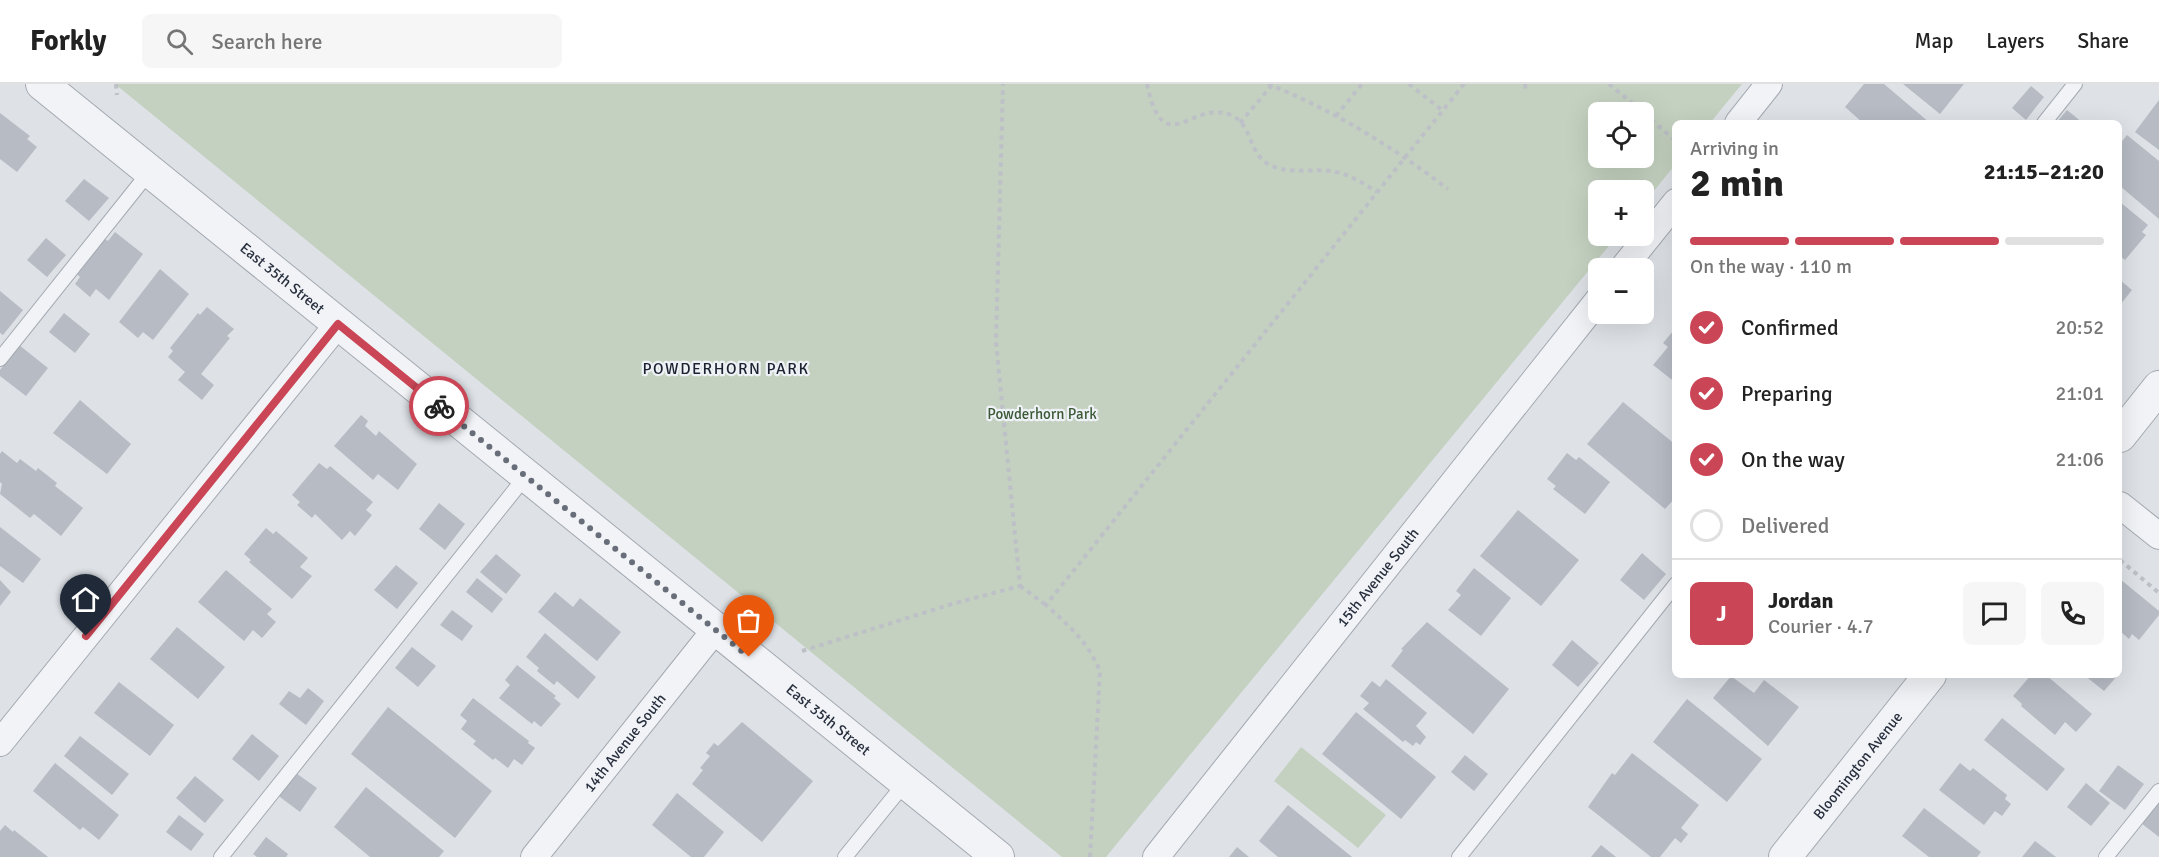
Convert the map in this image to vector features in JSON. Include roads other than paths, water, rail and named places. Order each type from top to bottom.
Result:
[{"type":"street","name":"East 35th Street","points":[[42,84],[998,857]]},
{"type":"street","points":[[1740,120],[1769,84]]},
{"type":"street","points":[[1631,258],[1672,207]]},
{"type":"street","name":"15th Avenue South","points":[[1156,857],[1588,312]]},
{"type":"street","points":[[0,743],[338,324]]},
{"type":"street","points":[[2122,433],[2159,387]]},
{"type":"street","points":[[2122,506],[2159,536]]},
{"type":"street","name":"14th Avenue South","points":[[534,857],[715,630]]},
{"type":"street","name":"Bloomington Avenue","points":[[1785,857],[1928,678]]},
{"type":"lane","points":[[2046,120],[2075,84]]},
{"type":"lane","points":[[0,359],[150,171]]},
{"type":"lane","points":[[221,857],[526,476]]},
{"type":"lane","points":[[1459,857],[1672,589]]},
{"type":"lane","points":[[845,857],[905,783]]},
{"type":"lane","points":[[2106,857],[2159,791]]},
{"type":"district","name":"POWDERHORN PARK","points":[[726,368]]},
{"type":"park label","name":"Powderhorn Park","points":[[1042,414]]}]
